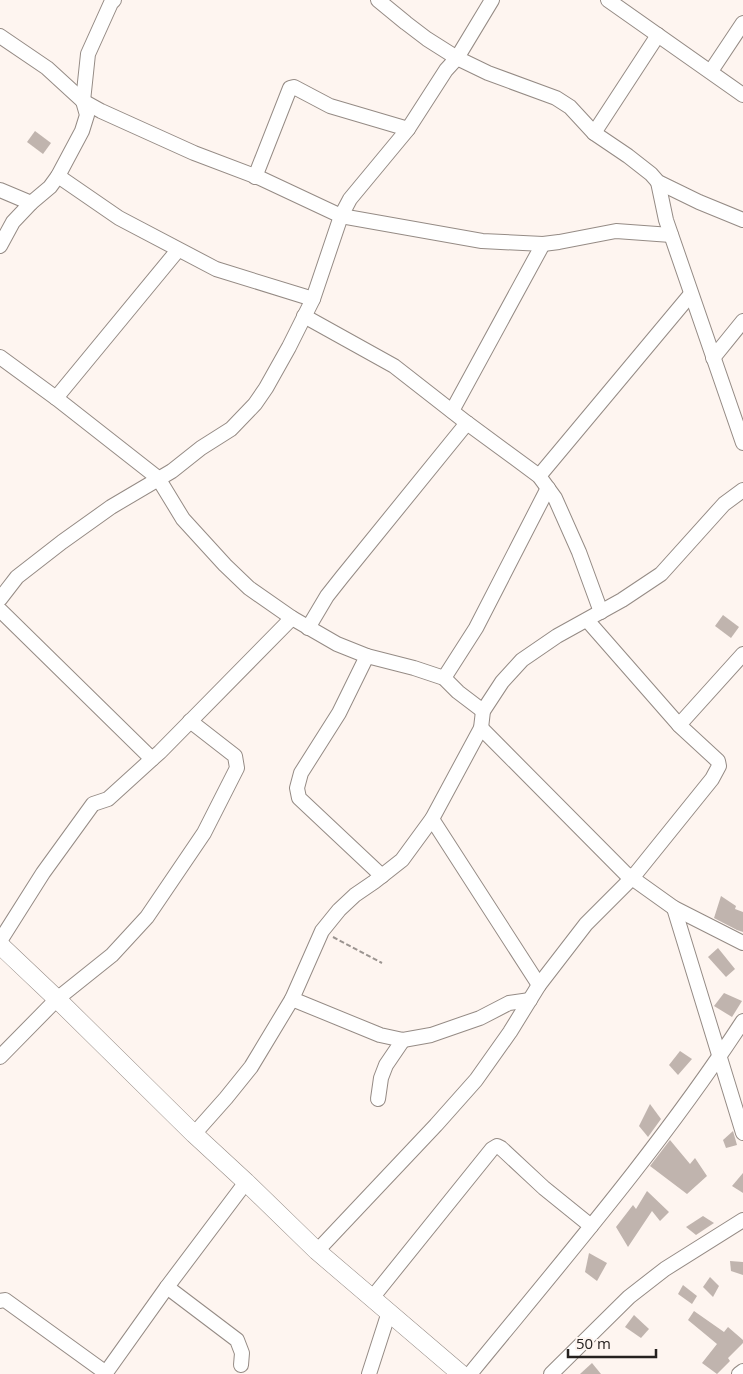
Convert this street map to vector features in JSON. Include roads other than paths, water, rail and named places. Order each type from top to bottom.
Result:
[{"type":"street","points":[[0,246],[13,222],[50,187],[58,176],[82,131],[86,115],[83,100],[88,54],[114,0]]},
{"type":"street","points":[[378,0],[427,39],[457,58],[488,73],[556,98],[570,107],[594,133],[644,168],[658,182],[699,202],[743,220]]},
{"type":"street","points":[[0,599],[17,577],[62,542],[111,507],[172,471],[201,448],[230,429],[255,404],[289,347],[313,299],[341,216],[350,199],[408,129],[446,70],[457,58],[492,0]]},
{"type":"street","points":[[608,0],[743,95]]},
{"type":"street","points":[[711,71],[743,23]]},
{"type":"street","points":[[594,133],[658,35]]},
{"type":"street","points":[[0,36],[47,68],[83,100],[101,110],[194,153],[255,177],[341,216],[482,242],[543,244],[616,230],[671,235]]},
{"type":"street","points":[[255,177],[290,88],[294,87],[330,106],[408,129]]},
{"type":"street","points":[[58,176],[119,218],[216,269],[313,299]]},
{"type":"street","points":[[658,182],[666,220],[743,443]]},
{"type":"street","points":[[0,190],[31,204]]},
{"type":"street","points":[[452,411],[543,244]]},
{"type":"street","points":[[56,398],[178,250]]},
{"type":"street","points":[[539,476],[692,294]]},
{"type":"street","points":[[304,316],[394,366],[539,476],[556,498],[579,552],[601,612]]},
{"type":"street","points":[[714,358],[743,321]]},
{"type":"street","points":[[0,356],[158,478],[183,519],[249,588],[292,618],[337,644],[367,656],[444,678],[458,692],[483,711]]},
{"type":"street","points":[[308,628],[327,596],[467,423]]},
{"type":"street","points":[[444,678],[476,628],[548,488]]},
{"type":"street","points":[[194,1134],[251,1067],[292,999],[322,931],[350,900],[402,860],[432,819],[481,728],[483,711],[502,682],[522,660],[557,636],[601,612],[661,574],[724,504],[743,490]]},
{"type":"street","points":[[0,610],[152,759]]},
{"type":"street","points":[[0,941],[44,873],[93,804],[108,799],[160,752],[292,618]]},
{"type":"street","points":[[317,1251],[430,1132],[476,1080],[539,985],[586,924],[633,877],[717,772],[718,761],[678,725],[587,620]]},
{"type":"street","points":[[678,725],[743,654]]},
{"type":"street","points":[[367,656],[339,713],[301,773],[297,788],[299,798],[382,876]]},
{"type":"street","points":[[0,1057],[58,999],[112,955],[147,917],[204,833],[237,768],[235,756],[190,721]]},
{"type":"street","points":[[481,728],[625,873],[674,908],[743,943]]},
{"type":"street","points":[[432,819],[539,985]]},
{"type":"street","points":[[674,908],[743,1133]]},
{"type":"street","points":[[0,945],[317,1251],[461,1374]]},
{"type":"street","points":[[292,999],[380,1035],[403,1040],[431,1035],[480,1018],[509,1003],[530,1000]]},
{"type":"street","points":[[470,1374],[627,1181],[720,1057],[743,1021]]},
{"type":"street","points":[[378,1099],[381,1078],[386,1065],[403,1040]]},
{"type":"street","points":[[372,1298],[492,1149],[497,1146],[502,1148],[544,1188],[591,1226]]},
{"type":"street","points":[[0,1301],[5,1300],[106,1373],[167,1287],[246,1182]]},
{"type":"street","points":[[551,1374],[629,1296],[665,1269],[743,1220]]},
{"type":"street","points":[[167,1287],[237,1340],[242,1353],[241,1365]]},
{"type":"street","points":[[369,1374],[389,1312]]},
{"type":"street","points":[[739,1374],[743,1371]]}]
